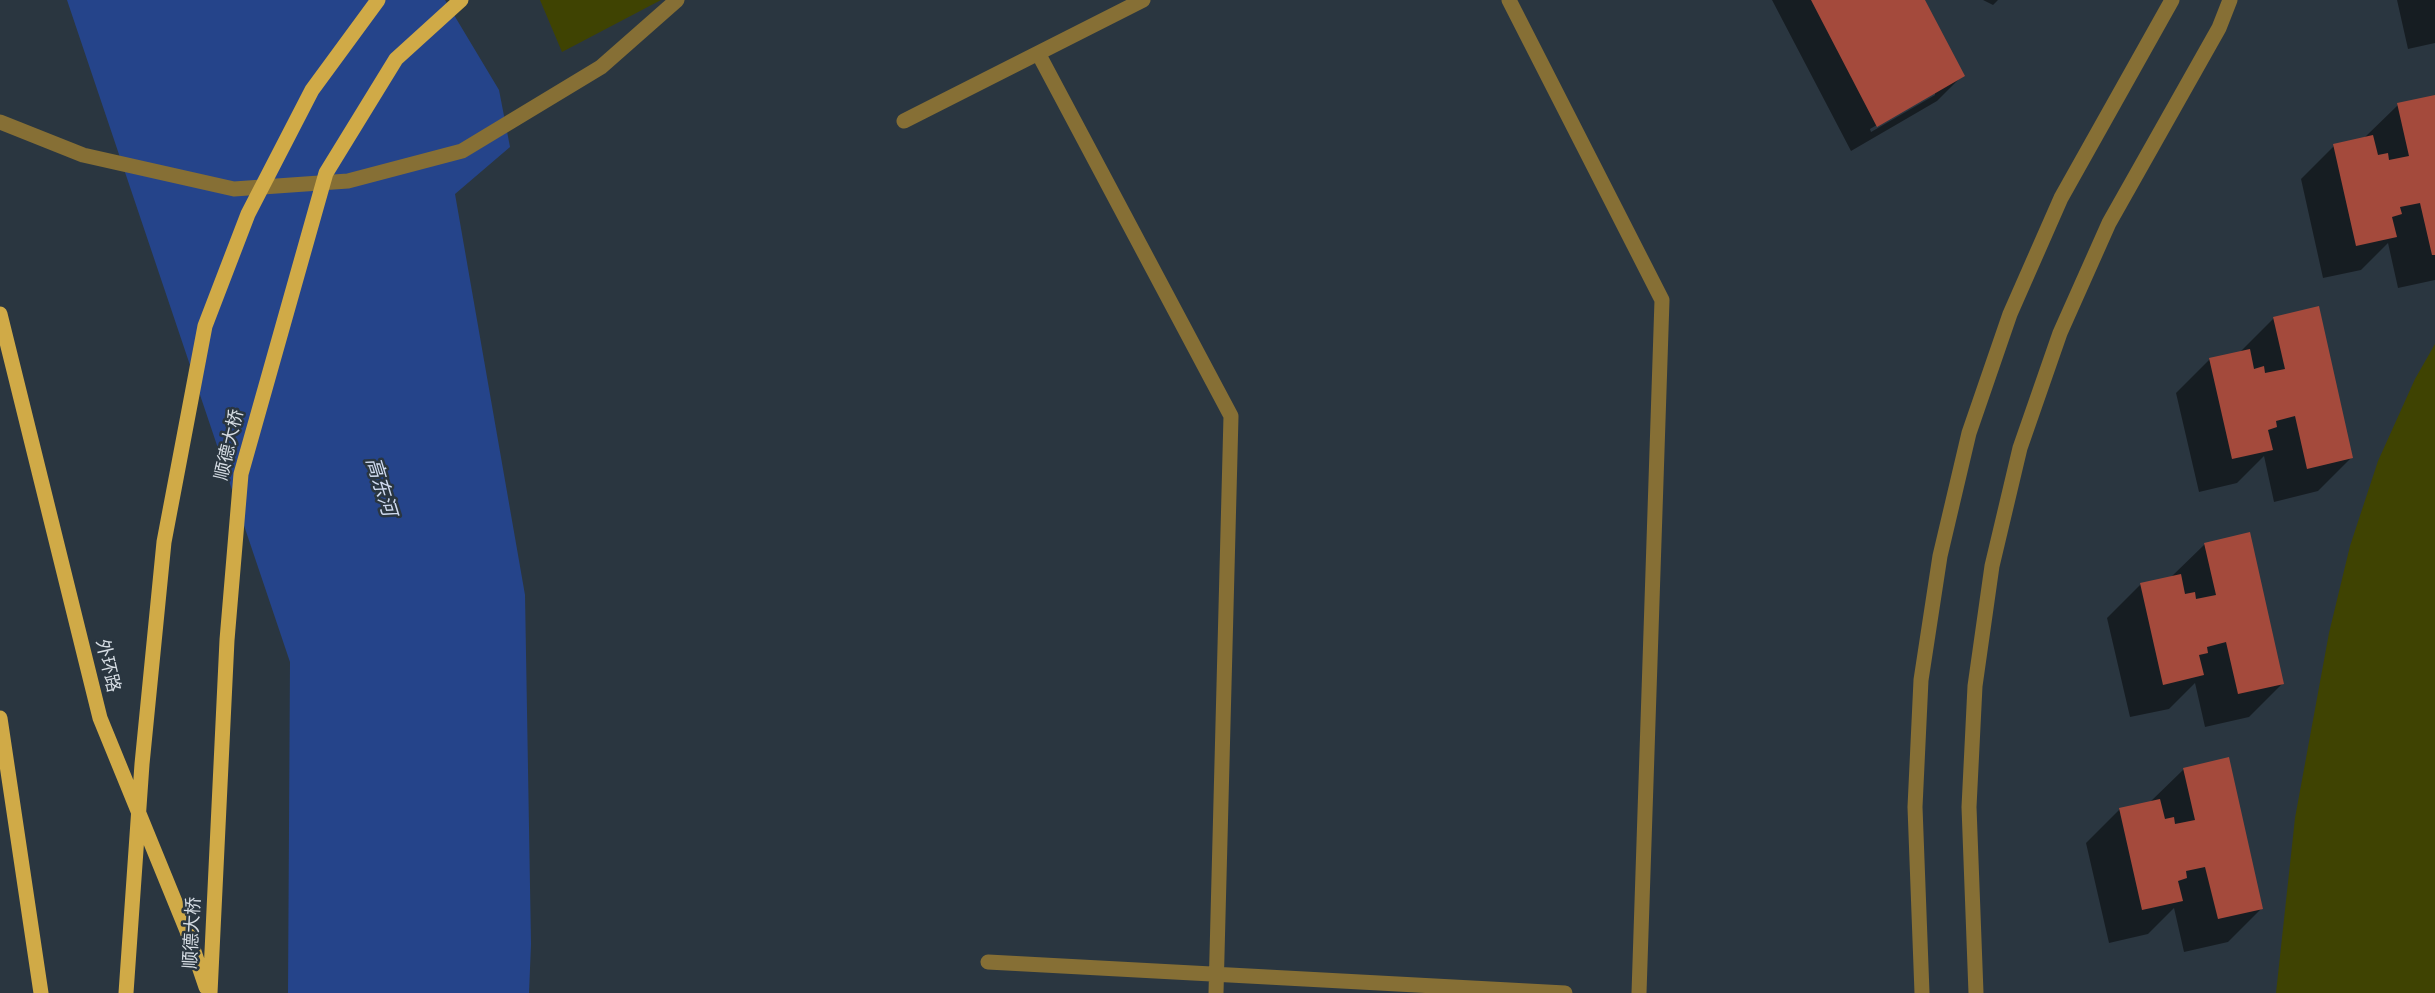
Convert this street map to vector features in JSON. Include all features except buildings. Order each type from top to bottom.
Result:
[{"type":"main road","points":[[126,993],[142,764],[164,542],[205,326],[248,214],[312,90],[378,0]]},
{"type":"main road","name":"顺德大桥","points":[[209,993],[226,640],[241,474],[326,172],[396,59],[461,0]]},
{"type":"main road","name":"外环路","points":[[0,314],[99,718],[187,931],[209,993]]},
{"type":"main road","points":[[0,718],[41,993]]},
{"type":"street","points":[[0,122],[83,154],[234,189],[348,181],[462,151],[601,67],[677,0]]},
{"type":"street","points":[[904,121],[1143,0]]},
{"type":"street","points":[[1509,0],[1662,300],[1639,993]]},
{"type":"street","points":[[1922,993],[1915,807],[1921,680],[1940,556],[1969,433],[2010,314],[2061,198],[2172,0]]},
{"type":"street","points":[[1976,993],[1969,807],[1975,686],[1992,566],[2020,448],[2060,333],[2109,223],[2219,28],[2230,0]]},
{"type":"street","points":[[1038,53],[1231,416],[1216,993]]},
{"type":"street","points":[[988,962],[1565,993]]},
{"type":"shaded area","points":[[540,0],[661,0],[562,52]]},
{"type":"shaded area","points":[[2435,344],[2435,993],[2276,993],[2295,818],[2329,633],[2350,546],[2378,461],[2415,379]]},
{"type":"water","name":"高东河","points":[[67,0],[445,0],[499,90],[510,147],[455,194],[525,595],[531,944],[529,993],[288,993],[290,662]]}]
